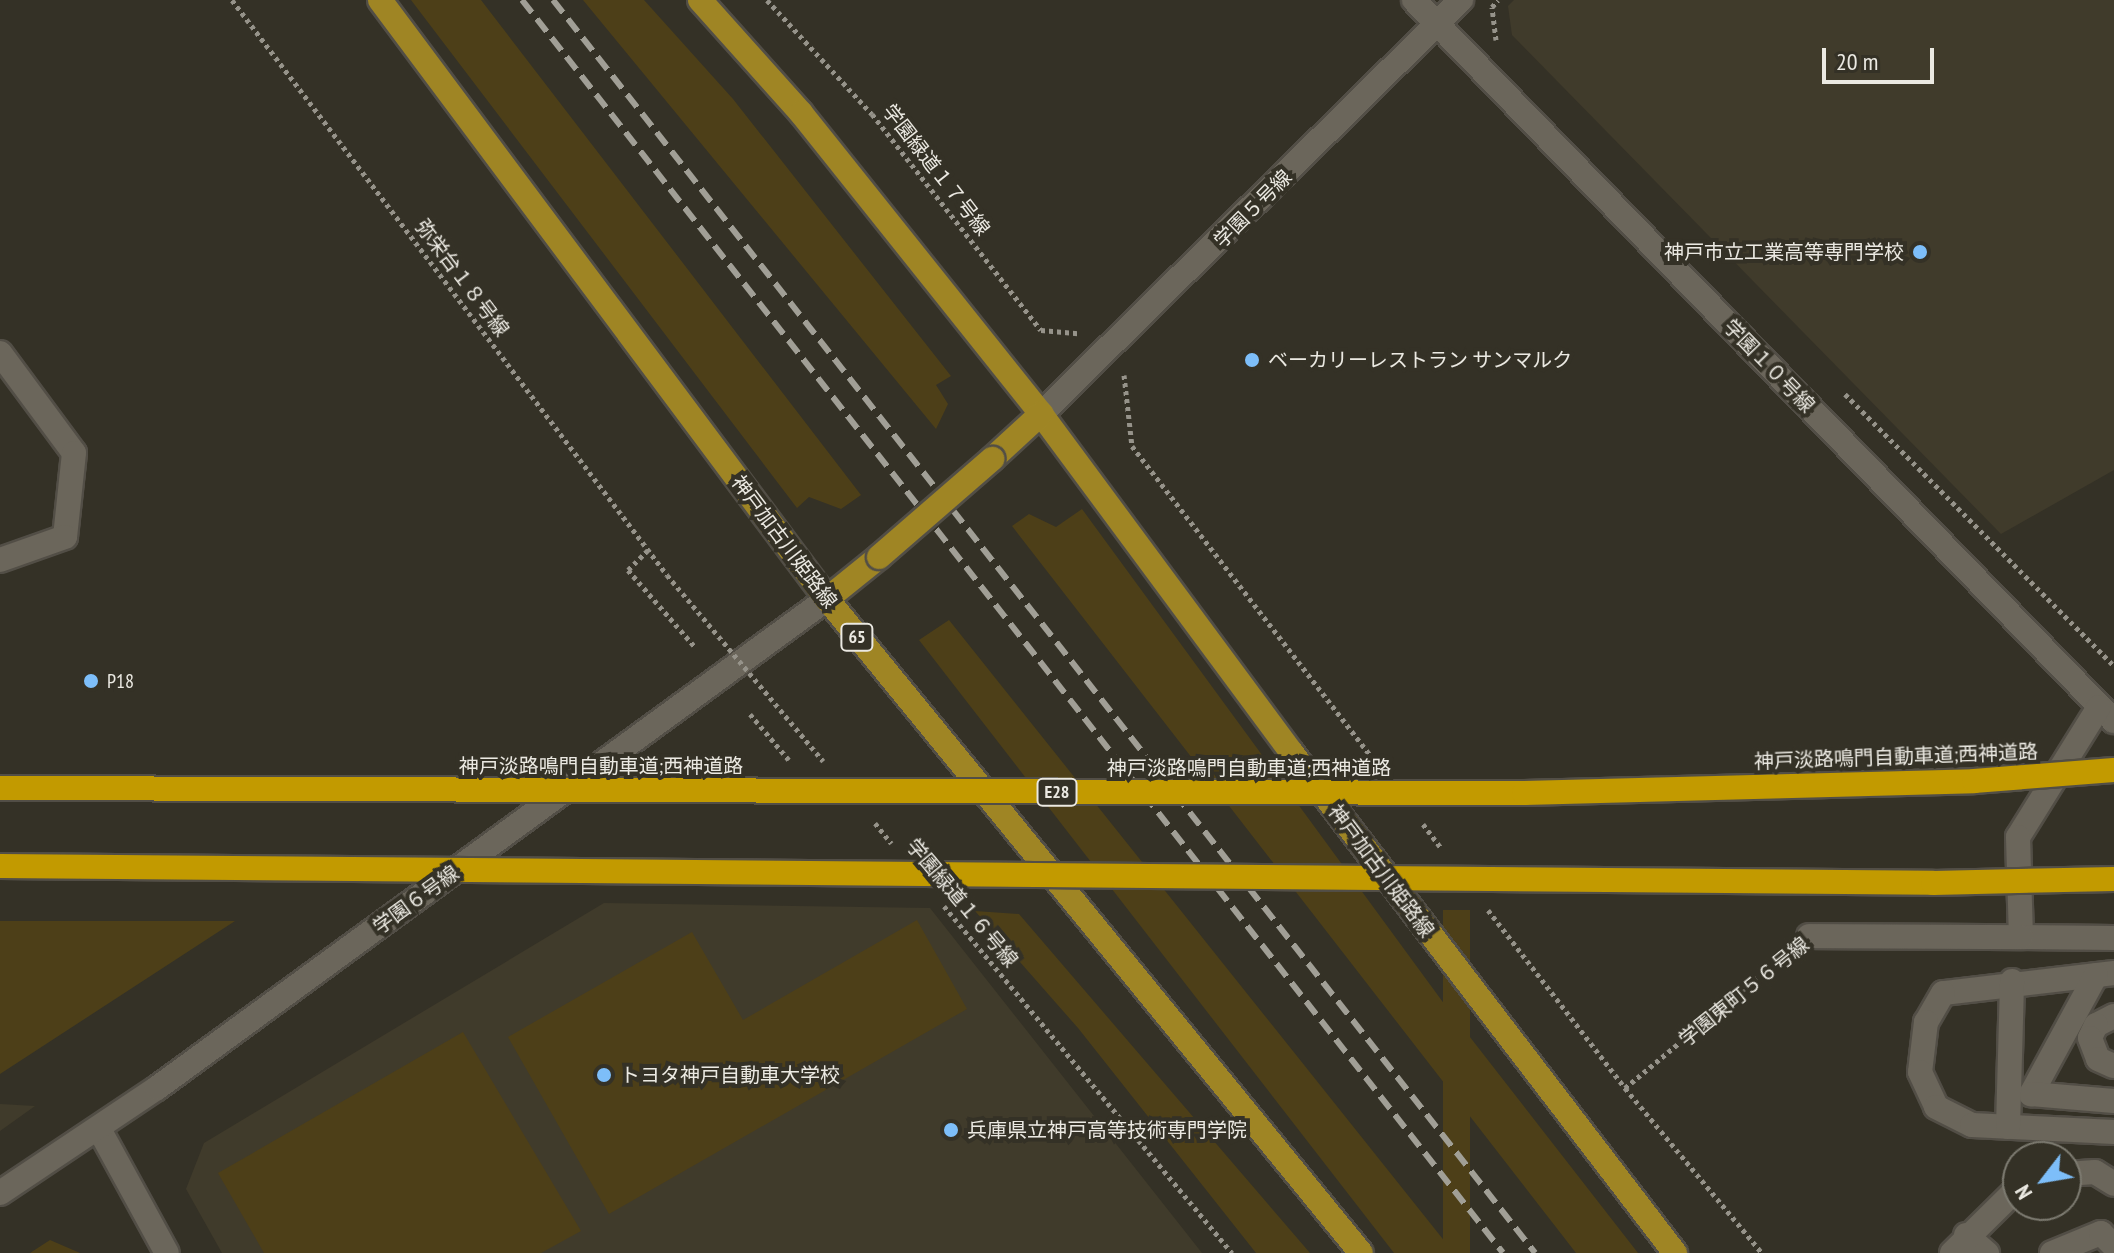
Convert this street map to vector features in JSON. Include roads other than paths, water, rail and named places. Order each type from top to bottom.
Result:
[{"type":"highway","name":"神戸淡路鳴門自動車道;西神道路","points":[[0,788],[1524,793],[1974,781],[2114,770]]},
{"type":"highway","points":[[0,866],[1933,883],[2114,879]]},
{"type":"main road","name":"神戸加古川姫路線","points":[[380,0],[827,599],[1361,1253]]},
{"type":"main road","name":"神戸加古川姫路線","points":[[700,0],[801,113],[1041,414],[1301,766],[1675,1253]]},
{"type":"main road","points":[[827,599],[1041,414]]},
{"type":"street","name":"学園１０号線","points":[[1414,0],[2107,714],[2018,837],[2021,937]]},
{"type":"street","name":"学園５号線","points":[[1041,414],[1461,0]]},
{"type":"street","points":[[0,353],[74,453],[65,537],[0,560]]},
{"type":"street","name":"学園６号線","points":[[0,1193],[99,1129],[827,599]]},
{"type":"street","name":"学園東町５６号線","points":[[1809,936],[2021,937]]},
{"type":"street","points":[[2021,937],[2114,938]]},
{"type":"street","points":[[2105,974],[2012,981],[1943,993],[1926,1022],[1920,1072],[1936,1107],[1972,1125],[2114,1132]]},
{"type":"street","points":[[2105,974],[2031,1094],[2114,1101]]},
{"type":"street","points":[[2008,1127],[2012,981]]},
{"type":"street","points":[[2114,1016],[2096,1025],[2090,1038],[2098,1059],[2114,1066]]},
{"type":"street","points":[[99,1129],[167,1253]]},
{"type":"street","points":[[2082,1173],[2095,1172],[2114,1184]]},
{"type":"street","points":[[1987,1253],[1959,1244],[2002,1203]]},
{"type":"street","points":[[2052,1253],[2101,1233],[2114,1246]]},
{"type":"railway","points":[[522,0],[1503,1253]]},
{"type":"railway","points":[[553,0],[1535,1253]]},
{"type":"place","name":"神戸市立工業高等専門学校","points":[[1920,252]]},
{"type":"place","name":"ベーカリーレストラン サンマルク","points":[[1252,360]]},
{"type":"place","name":"P18","points":[[91,681]]},
{"type":"place","name":"トヨタ神戸自動車大学校","points":[[604,1075]]},
{"type":"place","name":"兵庫県立神戸高等技術専門学院","points":[[951,1130]]}]
